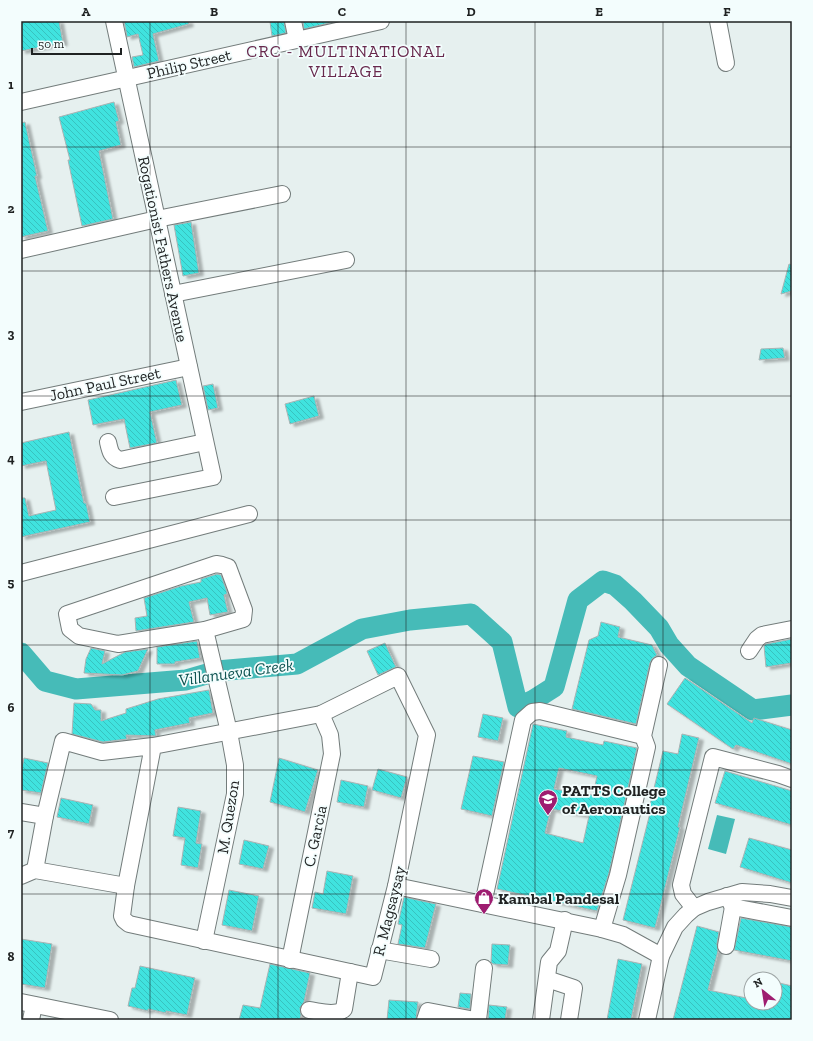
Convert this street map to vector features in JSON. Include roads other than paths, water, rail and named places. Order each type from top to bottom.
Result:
[{"type":"street","name":"Rogationist Fathers Avenue","points":[[114,21],[212,478],[114,497]]},
{"type":"street","points":[[293,21],[297,40]]},
{"type":"street","name":"Philip Street","points":[[21,102],[381,21]]},
{"type":"street","points":[[718,21],[726,63]]},
{"type":"street","points":[[21,250],[157,218],[282,194]]},
{"type":"street","points":[[173,294],[346,260]]},
{"type":"street","name":"John Paul Street","points":[[21,402],[189,367]]},
{"type":"street","points":[[108,442],[110,453],[114,458],[120,460],[205,442]]},
{"type":"street","points":[[21,573],[249,514]]},
{"type":"street","points":[[216,564],[222,565],[228,567],[244,610],[243,620],[204,630],[118,644],[79,636],[70,628],[67,614],[216,564]]},
{"type":"street","points":[[749,651],[757,639],[762,636],[792,629]]},
{"type":"street","name":"M. Quezon","points":[[204,630],[220,692],[235,764],[235,794],[204,941]]},
{"type":"street","points":[[602,928],[618,875],[647,747],[643,736],[659,665]]},
{"type":"street","name":"R. Magsaysay","points":[[46,816],[63,741],[102,752],[153,746],[229,732],[321,714],[398,676],[427,735],[396,886],[373,977],[129,924],[124,920],[122,916],[126,886],[153,746]]},
{"type":"street","points":[[483,904],[523,720],[532,712],[540,711],[643,736]]},
{"type":"street","name":"C. Garcia","points":[[290,960],[332,754],[330,735],[321,714]]},
{"type":"street","points":[[694,908],[683,894],[681,885],[713,757],[792,779]]},
{"type":"street","points":[[21,812],[46,816],[28,873],[126,886]]},
{"type":"street","points":[[396,886],[602,928],[623,935],[661,956]]},
{"type":"street","points":[[726,946],[730,902],[742,892],[770,894],[792,898]]},
{"type":"street","points":[[647,1020],[661,956],[675,927],[694,908],[730,902],[792,918]]},
{"type":"street","points":[[541,1020],[550,962],[558,951],[565,920]]},
{"type":"street","points":[[379,950],[431,959]]},
{"type":"street","points":[[426,1016],[476,1020],[484,968]]},
{"type":"street","points":[[308,1010],[332,1013],[339,1013],[342,1011],[344,1009],[350,972]]},
{"type":"street","points":[[547,979],[574,988],[569,1020]]},
{"type":"street","points":[[29,1009],[110,1020]]},
{"type":"water","points":[[717,815],[735,819],[726,854],[708,849]]},
{"type":"waterway","name":"Villanueva Creek","points":[[21,653],[45,681],[76,689],[186,680],[217,671],[297,664],[362,629],[410,620],[471,614],[502,642],[518,707],[532,701],[554,687],[578,600],[603,581],[615,585],[633,601],[659,628],[669,645],[688,666],[753,710],[792,705]]},
{"type":"place","name":"PATTS College of Aeronautics","points":[[548,816]]},
{"type":"place","name":"Kambal Pandesal","points":[[484,915]]},
{"type":"district","name":"CRC - MULTINATIONAL VILLAGE","points":[[346,61]]}]
